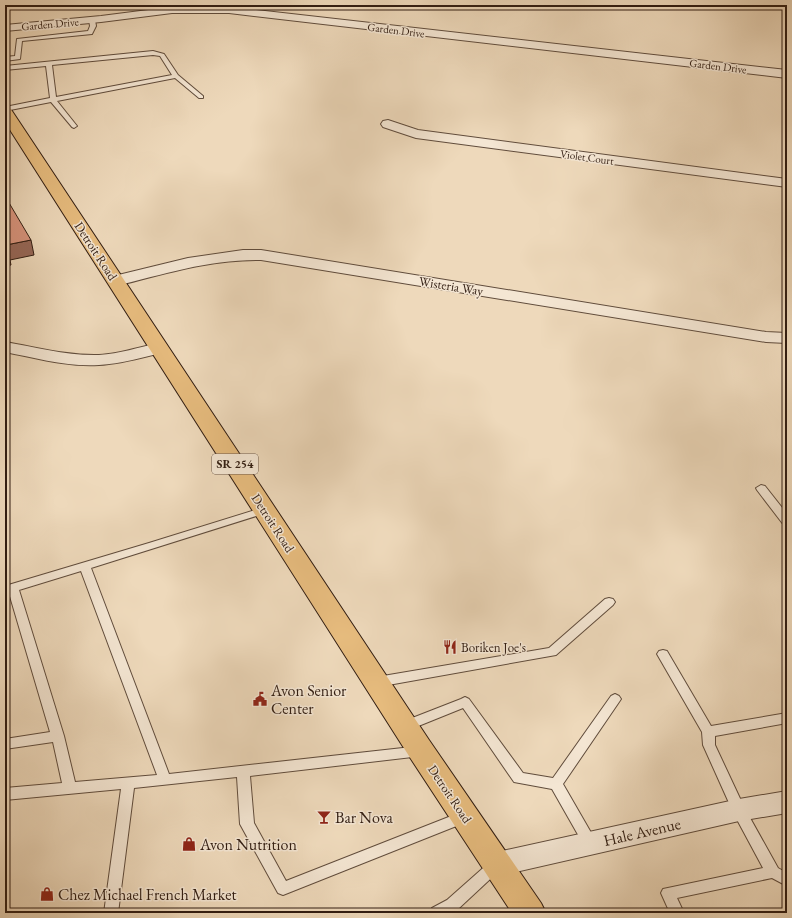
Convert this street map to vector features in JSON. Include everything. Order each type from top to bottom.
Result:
[{"type":"main road","name":"Detroit Road","points":[[5,110],[376,682],[530,913]]},
{"type":"street","name":"Garden Drive","points":[[5,28],[92,20],[176,8],[228,10],[787,74]]},
{"type":"street","name":"Violet Court","points":[[388,124],[416,134],[787,183]]},
{"type":"street","name":"Wisteria Way","points":[[116,281],[212,258],[233,255],[261,256],[766,337],[787,338]]},
{"type":"street","points":[[5,347],[90,360],[115,358],[159,348]]},
{"type":"street","name":"Hale Avenue","points":[[498,864],[739,810],[787,802]]},
{"type":"lane","points":[[5,59],[18,58],[19,40],[90,33],[93,26],[92,20]]},
{"type":"lane","points":[[5,68],[153,53],[162,55],[176,76],[201,97]]},
{"type":"lane","points":[[49,64],[53,100],[74,126]]},
{"type":"lane","points":[[5,110],[176,76]]},
{"type":"lane","points":[[761,488],[787,521]]},
{"type":"lane","points":[[70,788],[58,736],[9,589],[153,546],[265,510]]},
{"type":"lane","points":[[85,566],[164,780]]},
{"type":"lane","points":[[376,682],[552,652],[609,602]]},
{"type":"lane","points":[[663,654],[708,732],[709,745],[739,810],[773,872],[787,880]]},
{"type":"lane","points":[[556,784],[615,699]]},
{"type":"lane","points":[[406,726],[465,702],[519,778],[556,784]]},
{"type":"lane","points":[[708,732],[787,718]]},
{"type":"lane","points":[[5,744],[58,736]]},
{"type":"lane","points":[[5,794],[164,780],[422,751]]},
{"type":"lane","points":[[243,771],[247,824],[283,889],[466,816]]},
{"type":"lane","points":[[111,913],[128,783]]},
{"type":"lane","points":[[556,784],[590,843]]},
{"type":"lane","points":[[438,913],[452,905],[498,864]]},
{"type":"lane","points":[[677,913],[668,893],[773,872]]},
{"type":"building","points":[[5,196],[31,240],[6,245],[8,250],[5,250]]},
{"type":"place","name":"Boriken Joe's","points":[[450,647]]},
{"type":"place","name":"Avon Senior Center","points":[[260,699]]},
{"type":"place","name":"Bar Nova","points":[[324,817]]},
{"type":"place","name":"Avon Nutrition","points":[[189,844]]},
{"type":"place","name":"Chez Michael French Market","points":[[47,894]]}]
